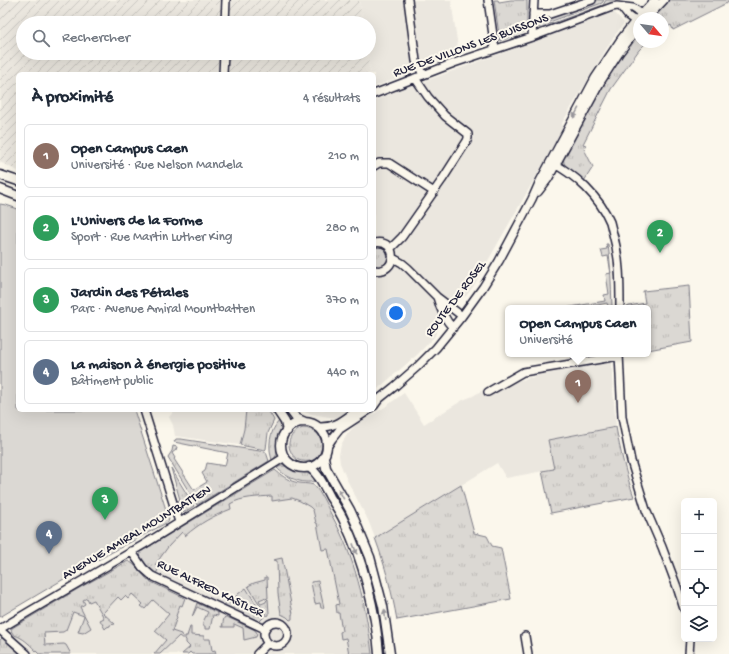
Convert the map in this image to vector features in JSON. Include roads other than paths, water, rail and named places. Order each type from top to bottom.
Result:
[{"type":"main road","points":[[0,175],[16,180]]},
{"type":"main road","points":[[0,189],[16,195]]},
{"type":"main road","points":[[279,412],[284,422],[286,431]]},
{"type":"main road","points":[[292,412],[296,418],[318,427],[325,436],[327,441],[324,457],[326,468],[355,521],[370,557],[383,606],[390,654]]},
{"type":"main road","points":[[306,422],[297,423],[286,431],[282,441],[283,452],[292,464],[300,467],[309,467],[324,457]]},
{"type":"main road","points":[[309,467],[316,473],[343,519],[356,552],[366,582],[373,612],[379,654]]},
{"type":"street","points":[[225,16],[226,0]]},
{"type":"street","points":[[408,0],[416,62],[423,75]]},
{"type":"street","points":[[488,0],[495,49]]},
{"type":"street","points":[[532,37],[534,0]]},
{"type":"street","points":[[533,14],[550,14],[592,0]]},
{"type":"street","name":"ROUTE DE ROSEL","points":[[647,12],[655,0]]},
{"type":"street","name":"ROUTE DE ROSEL","points":[[650,12],[664,0]]},
{"type":"street","name":"RUE DE VILLONS LES BUISSONS","points":[[376,93],[612,7],[627,6],[634,8],[636,12]]},
{"type":"street","name":"ROUTE DE ROSEL","points":[[377,399],[394,387],[436,348],[453,328],[483,287],[553,164],[595,78],[611,53],[633,29]]},
{"type":"street","points":[[223,72],[224,60]]},
{"type":"street","points":[[390,249],[402,237],[434,192],[468,138],[468,134],[445,116],[428,97],[415,78]]},
{"type":"street","points":[[376,165],[389,163],[434,192]]},
{"type":"street","points":[[553,164],[564,170],[588,189],[610,222],[615,240],[618,263],[620,305]]},
{"type":"street","points":[[376,243],[385,244],[392,252],[393,258],[390,265],[385,269],[376,270]]},
{"type":"street","points":[[393,258],[408,268],[437,297],[462,316]]},
{"type":"street","points":[[437,297],[449,324],[453,328]]},
{"type":"street","points":[[488,392],[523,372],[608,357]]},
{"type":"street","points":[[619,357],[622,417],[631,461],[646,510],[662,547],[683,606]]},
{"type":"street","points":[[145,412],[179,522]]},
{"type":"street","points":[[318,427],[337,424],[354,412]]},
{"type":"street","points":[[327,447],[340,429],[366,412]]},
{"type":"street","name":"AVENUE AMIRAL MOUNTBATTEN","points":[[0,629],[131,552],[286,457]]},
{"type":"street","name":"RUE ALFRED KASTLER","points":[[131,552],[143,568],[152,576],[265,629]]},
{"type":"street","name":"RUE ALFRED KASTLER","points":[[278,622],[284,626],[288,636],[278,649],[268,643],[264,636],[265,629],[269,624],[278,622]]},
{"type":"street","points":[[0,629],[27,654]]},
{"type":"street","points":[[525,636],[528,654]]},
{"type":"street","points":[[689,654],[690,642]]},
{"type":"street","points":[[257,654],[268,643]]},
{"type":"place","name":"L'Univers de la Forme","points":[[660,253]]},
{"type":"place","name":"Open Campus Caen","points":[[578,403]]},
{"type":"place","name":"Jardin des Pétales","points":[[105,520]]},
{"type":"place","name":"La maison à énergie positive","points":[[49,554]]}]
